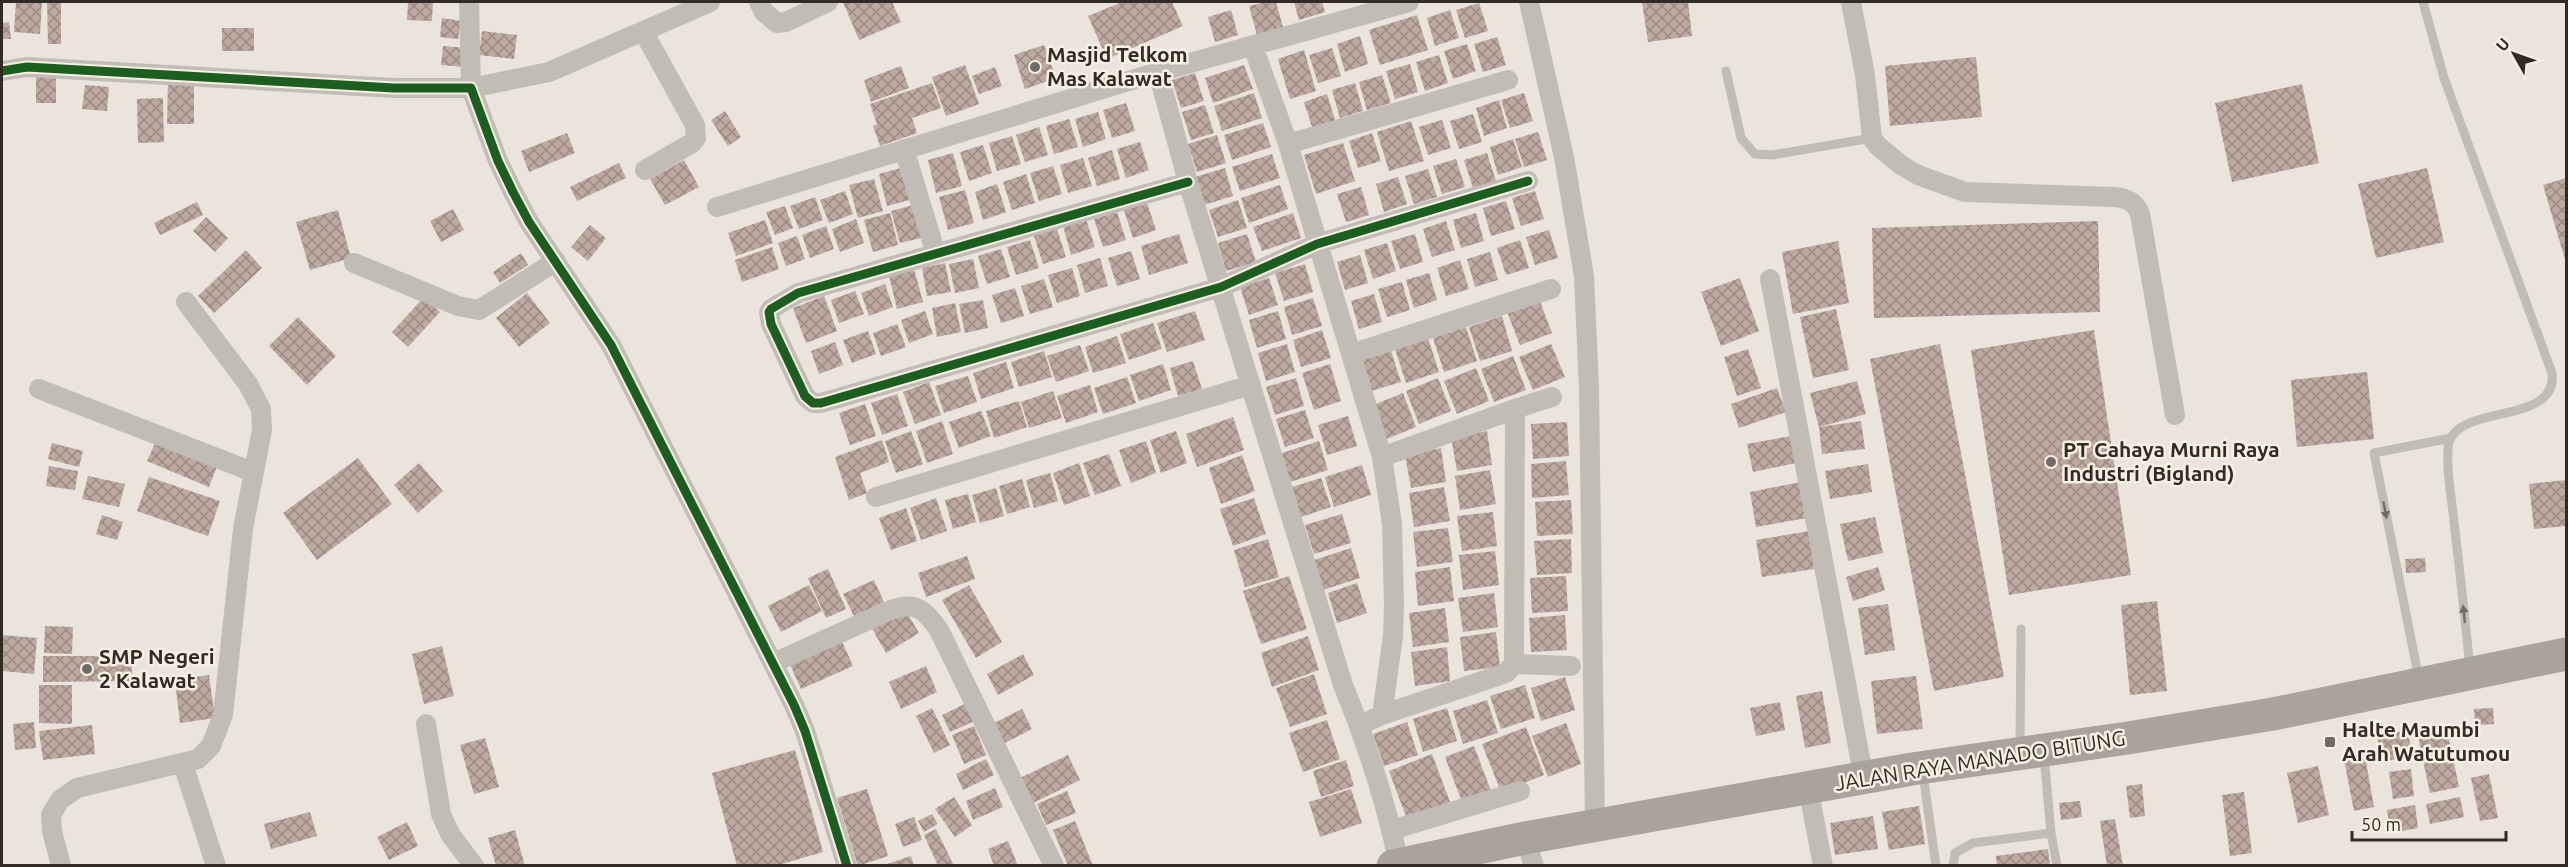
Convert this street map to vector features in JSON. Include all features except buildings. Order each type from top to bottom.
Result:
[{"type":"highway","name":"JALAN RAYA MANADO BITUNG","points":[[1396,865],[1530,852],[1595,825],[1922,768],[2273,714],[2566,654]]},
{"type":"street","points":[[469,2],[471,88],[498,161],[513,192],[611,345],[773,663],[805,731],[847,866]]},
{"type":"street","points":[[2,71],[27,67],[371,87],[471,88],[549,72],[710,2]]},
{"type":"street","points":[[759,2],[764,12],[777,22],[786,22],[828,2]]},
{"type":"street","points":[[717,207],[1158,72],[1408,2]]},
{"type":"street","points":[[1529,2],[1562,146],[1584,276],[1589,389],[1595,825]]},
{"type":"street","points":[[1851,2],[1865,75],[1872,138],[1901,165],[1918,175],[1965,192],[2114,197],[2132,202],[2140,214],[2175,415]]},
{"type":"street","points":[[643,31],[695,125],[696,132],[692,143],[645,170]]},
{"type":"street","points":[[1253,46],[1288,144],[1382,457],[1392,524],[1394,604],[1393,636],[1382,715]]},
{"type":"street","points":[[1158,72],[1188,182],[1343,685],[1360,725],[1392,830],[1396,865]]},
{"type":"street","points":[[1288,144],[1508,80]]},
{"type":"street","points":[[904,149],[936,254]]},
{"type":"street","points":[[1188,182],[798,293],[771,309],[769,312],[771,324],[791,371],[809,400],[816,404],[1221,288],[1317,244],[1528,181]]},
{"type":"street","points":[[354,263],[458,306],[479,310],[556,261]]},
{"type":"street","points":[[1770,279],[1864,779]]},
{"type":"street","points":[[1351,354],[1551,289]]},
{"type":"street","points":[[61,866],[52,831],[51,815],[67,794],[87,785],[198,759],[206,753],[217,735],[223,715],[243,529],[262,430],[261,409],[248,384],[186,302]]},
{"type":"street","points":[[876,497],[1251,385]]},
{"type":"street","points":[[39,389],[253,472]]},
{"type":"street","points":[[1382,457],[1552,397]]},
{"type":"street","points":[[1360,725],[1382,715],[1506,673],[1514,664],[1515,409]]},
{"type":"street","points":[[773,663],[898,607],[904,605],[921,610],[939,630],[1054,866]]},
{"type":"street","points":[[1514,664],[1571,666]]},
{"type":"street","points":[[426,724],[441,814],[450,834],[474,866]]},
{"type":"street","points":[[183,764],[216,866]]},
{"type":"street","points":[[1808,788],[1823,866]]},
{"type":"street","points":[[1392,830],[1520,791]]},
{"type":"lane","points":[[2423,2],[2444,78],[2552,373],[2553,382],[2550,392],[2544,397],[2523,407],[2467,424],[2456,430],[2448,448],[2470,672]]},
{"type":"lane","points":[[1726,71],[1741,138],[1755,154],[1772,155],[1872,138]]},
{"type":"lane","points":[[2420,683],[2374,453],[2451,438]]},
{"type":"lane","points":[[2021,629],[2032,751],[2057,866]]},
{"type":"lane","points":[[1922,768],[1936,866]]},
{"type":"lane","points":[[1953,866],[1955,853],[1973,843],[2051,833]]},
{"type":"cycle path","points":[[2,71],[27,67],[394,88],[471,88],[498,161],[513,192],[529,222],[611,345],[794,705],[805,731],[847,866]]},
{"type":"cycle path","points":[[1188,182],[798,293],[771,309],[769,312],[771,324],[805,396],[813,403],[821,403],[1221,287],[1317,244],[1528,181]]},
{"type":"place","name":"Masjid Telkom Mas Kalawat","points":[[1035,67]]},
{"type":"place","name":"PT Cahaya Murni Raya Industri (Bigland)","points":[[2051,462]]},
{"type":"place","name":"SMP Negeri 2 Kalawat","points":[[87,669]]},
{"type":"place","name":"Halte Maumbi Arah Watutumou","points":[[2330,742]]}]
